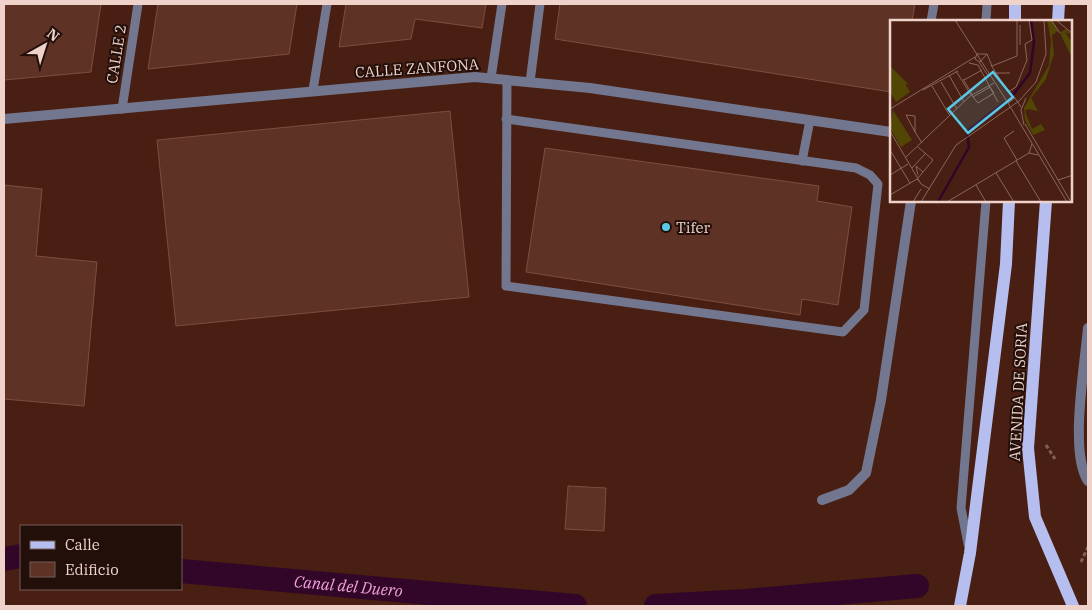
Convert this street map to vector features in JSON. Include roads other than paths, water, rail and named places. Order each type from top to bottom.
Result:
[{"type":"main road","points":[[1015,4],[1015,20]]},
{"type":"main road","points":[[1058,20],[1059,4]]},
{"type":"main road","name":"AVENIDA DE SORIA","points":[[960,606],[970,553],[1006,264],[1009,202]]},
{"type":"main road","name":"AVENIDA DE SORIA","points":[[1046,202],[1028,448],[1034,517],[1073,606]]},
{"type":"street","name":"CALLE ZANFONA","points":[[4,119],[475,77],[590,88],[890,132]]},
{"type":"street","points":[[822,500],[849,490],[866,473],[882,400],[911,202]]},
{"type":"street","points":[[1088,328],[1078,441],[1080,465],[1088,481]]},
{"type":"lane","name":"CALLE 2","points":[[122,109],[138,4]]},
{"type":"lane","points":[[313,90],[327,4]]},
{"type":"lane","points":[[490,78],[502,4]]},
{"type":"lane","points":[[530,82],[540,4]]},
{"type":"lane","points":[[932,20],[934,4]]},
{"type":"lane","points":[[986,20],[987,4]]},
{"type":"lane","points":[[506,119],[856,168],[870,175],[878,184],[864,310],[843,332],[506,286],[506,119],[507,80]]},
{"type":"lane","points":[[802,161],[810,120]]},
{"type":"lane","name":"AVENIDA DE SORIA","points":[[970,553],[960,508],[986,202]]},
{"type":"waterway","name":"Canal del Duero","points":[[4,559],[20,556]]},
{"type":"waterway","name":"Canal del Duero","points":[[182,571],[575,606]]},
{"type":"waterway","name":"Canal del Duero","points":[[656,606],[746,601],[917,586]]},
{"type":"place","name":"Tifer","points":[[666,227]]}]
